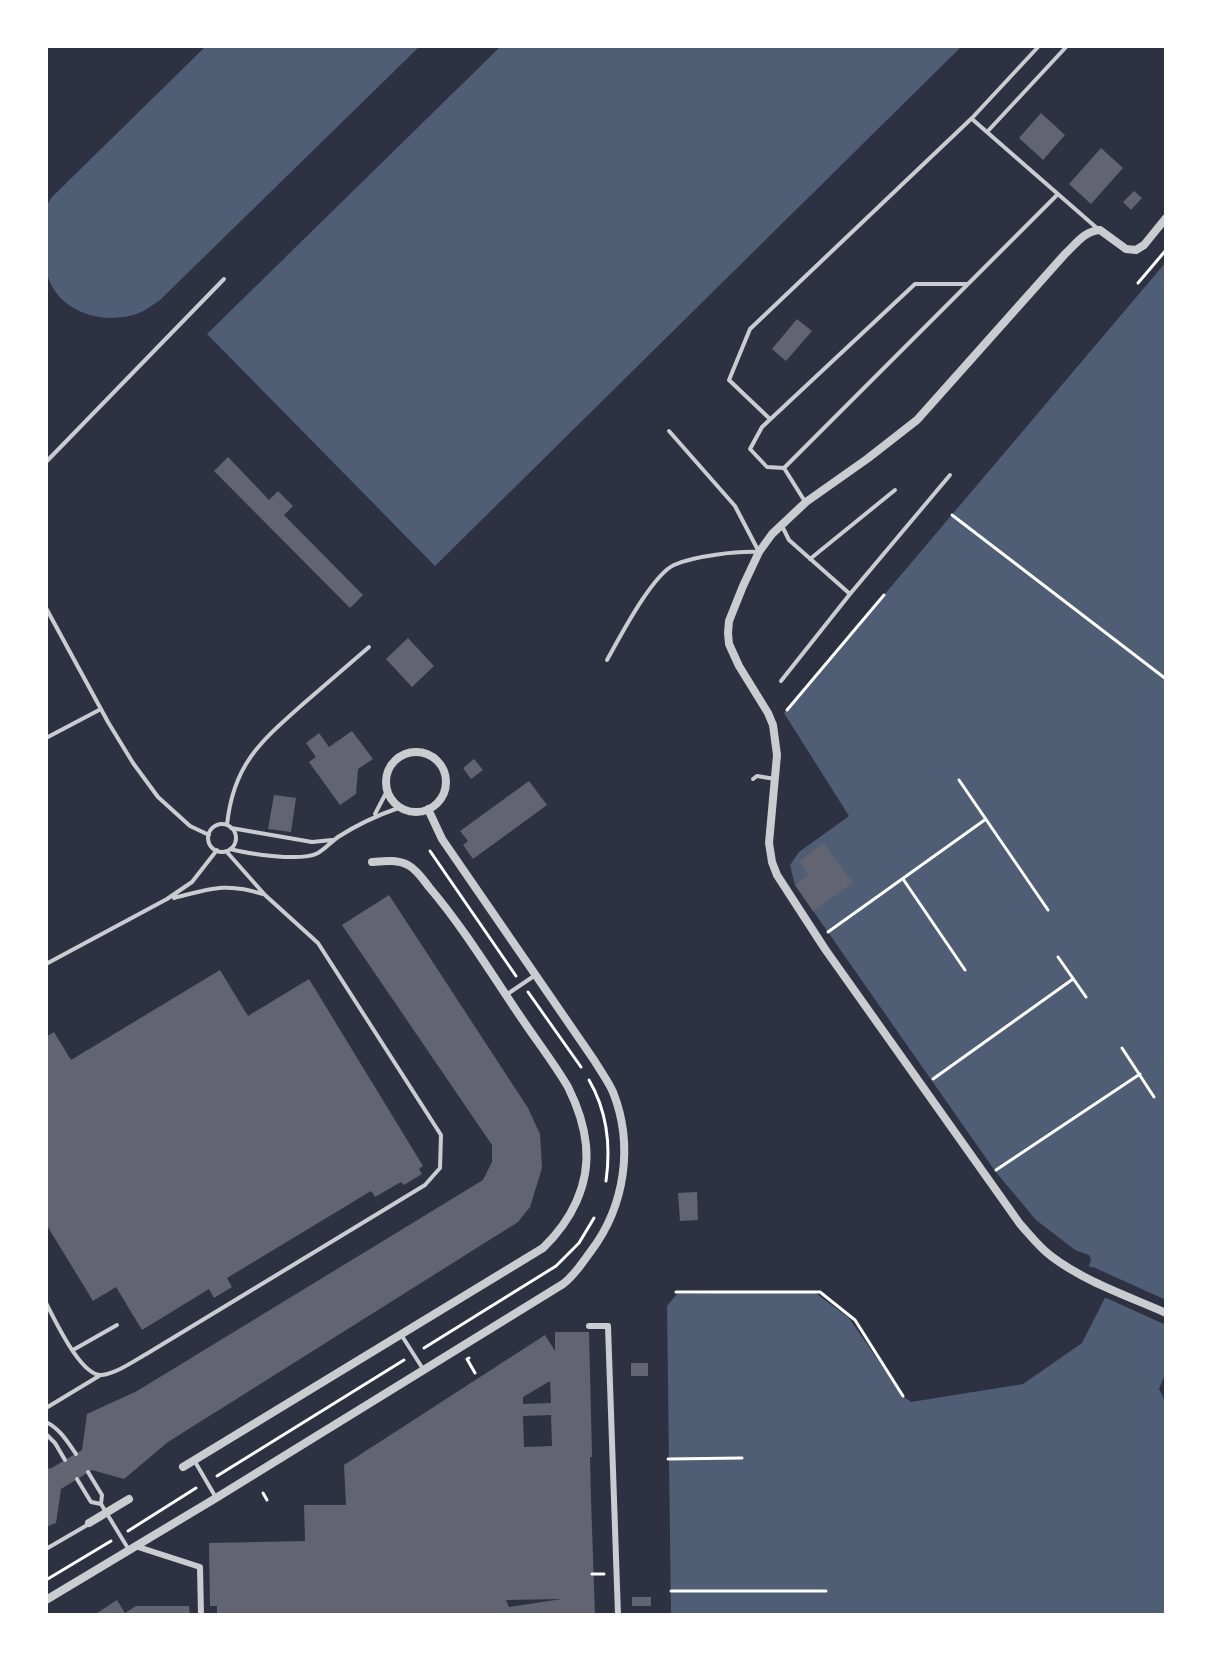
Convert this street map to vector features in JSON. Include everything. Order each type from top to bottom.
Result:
[{"type":"street","points":[[1166,218],[1144,245],[1136,250],[1126,249],[1100,230],[1087,233],[917,420],[781,524],[759,552],[735,604],[728,633],[729,644],[739,666],[773,725],[777,745],[769,843],[780,881],[1020,1224],[1052,1256],[1088,1278],[1166,1313]]},
{"type":"street","points":[[410,753],[424,753],[441,766],[445,780],[443,794],[428,809],[414,812],[401,807],[387,791],[388,770],[397,759],[410,753]]},
{"type":"street","points":[[46,1600],[550,1293],[572,1277],[603,1233],[618,1199],[623,1178],[625,1140],[612,1090],[442,839],[428,809]]},
{"type":"street","points":[[183,1467],[543,1248],[571,1214],[582,1187],[586,1142],[582,1122],[568,1087],[445,905],[419,874],[408,865],[394,861],[372,862]]},
{"type":"street","points":[[589,1326],[608,1326],[618,1615]]},
{"type":"street","points":[[89,1523],[104,1508],[129,1499]]},
{"type":"street","points":[[132,1548],[200,1567],[201,1615]]},
{"type":"lane","points":[[770,419],[729,380],[750,329],[972,118],[1039,46]]},
{"type":"lane","points":[[987,132],[1067,46]]},
{"type":"lane","points":[[972,118],[1100,230]]},
{"type":"lane","points":[[968,284],[915,284],[762,427],[750,449],[767,467],[784,468],[968,284],[1058,194]]},
{"type":"lane","points":[[46,462],[224,279]]},
{"type":"lane","points":[[669,431],[735,506],[759,552]]},
{"type":"lane","points":[[784,468],[806,502]]},
{"type":"lane","points":[[781,681],[950,475]]},
{"type":"lane","points":[[810,559],[895,490]]},
{"type":"lane","points":[[781,524],[789,540],[850,594]]},
{"type":"lane","points":[[607,660],[656,580],[672,565],[708,556],[759,552]]},
{"type":"lane","points":[[46,608],[133,763],[158,797],[190,826],[209,835]]},
{"type":"lane","points":[[228,850],[236,836],[229,827],[230,798],[245,766],[263,739],[369,647]]},
{"type":"lane","points":[[46,738],[101,709]]},
{"type":"lane","points":[[753,779],[757,776],[775,779]]},
{"type":"lane","points":[[374,816],[387,791]]},
{"type":"lane","points":[[334,839],[312,842],[269,836],[223,824],[214,827],[209,835],[210,844],[217,850],[286,858],[317,854],[334,839],[374,816],[401,807]]},
{"type":"lane","points":[[46,964],[167,899],[192,882],[217,850]]},
{"type":"lane","points":[[46,1408],[101,1375],[148,1353],[425,1185],[440,1168],[441,1135],[318,943],[265,895],[228,850]]},
{"type":"lane","points":[[167,899],[218,886],[245,888],[265,895]]},
{"type":"lane","points":[[506,995],[536,975]]},
{"type":"lane","points":[[46,1303],[73,1350],[91,1373],[101,1375]]},
{"type":"lane","points":[[73,1350],[117,1325]]},
{"type":"lane","points":[[401,1334],[424,1370]]},
{"type":"lane","points":[[46,1422],[65,1437],[76,1454]]},
{"type":"lane","points":[[46,1434],[65,1460]]},
{"type":"lane","points":[[194,1460],[216,1498]]},
{"type":"lane","points":[[88,1472],[102,1495],[104,1508],[132,1548]]},
{"type":"lane","points":[[77,1479],[91,1502],[104,1508]]},
{"type":"lane","points":[[46,1549],[89,1523]]},
{"type":"path","points":[[1138,283],[1166,250]]},
{"type":"path","points":[[952,515],[1166,679]]},
{"type":"path","points":[[787,710],[884,595]]},
{"type":"path","points":[[959,780],[1048,910]]},
{"type":"path","points":[[828,932],[986,819]]},
{"type":"path","points":[[430,851],[586,1075],[600,1104],[608,1137],[604,1194]]},
{"type":"path","points":[[903,879],[965,970]]},
{"type":"path","points":[[1058,957],[1086,997]]},
{"type":"path","points":[[931,1081],[1073,979]]},
{"type":"path","points":[[1122,1048],[1154,1097]]},
{"type":"path","points":[[995,1170],[1140,1074]]},
{"type":"path","points":[[427,1346],[556,1266],[579,1243],[598,1211]]},
{"type":"path","points":[[676,1292],[820,1292],[855,1320],[903,1396]]},
{"type":"path","points":[[471,1353],[473,1355],[467,1359],[475,1373]]},
{"type":"path","points":[[213,1478],[400,1362]]},
{"type":"path","points":[[668,1459],[742,1458]]},
{"type":"path","points":[[130,1529],[203,1484]]},
{"type":"path","points":[[263,1493],[267,1500]]},
{"type":"path","points":[[46,1580],[105,1544]]},
{"type":"path","points":[[671,1591],[826,1591]]},
{"type":"water","points":[[206,46],[420,46],[160,300],[142,312],[125,317],[97,317],[84,313],[61,298],[47,274],[46,206]]},
{"type":"water","points":[[501,46],[962,46],[435,566],[207,334]]},
{"type":"water","points":[[1166,262],[1166,1372],[1159,1389],[1166,1403],[1166,1615],[671,1615],[667,1306],[677,1294],[813,1291],[849,1318],[903,1396],[911,1402],[1023,1384],[1082,1343],[1115,1278],[1089,1266],[1089,1255],[1075,1250],[1036,1220],[995,1171],[795,885],[790,865],[799,852],[849,816],[784,713]]},
{"type":"pier","points":[[1093,1267],[1166,1300],[1166,1325],[1102,1296],[1110,1279],[1091,1271]]},
{"type":"building","points":[[1041,113],[1065,135],[1043,160],[1019,138]]},
{"type":"building","points":[[1101,148],[1123,168],[1091,204],[1069,184]]},
{"type":"building","points":[[1134,191],[1142,198],[1131,210],[1123,202]]},
{"type":"building","points":[[797,319],[812,331],[786,361],[772,349]]},
{"type":"building","points":[[228,457],[269,500],[278,491],[293,506],[284,515],[363,595],[350,608],[214,471]]},
{"type":"building","points":[[408,638],[434,666],[412,687],[386,659]]},
{"type":"building","points":[[352,731],[373,759],[358,769],[356,794],[340,805],[309,762],[316,757],[306,743],[319,733],[329,747]]},
{"type":"building","points":[[474,759],[483,770],[471,779],[463,768]]},
{"type":"building","points":[[529,781],[547,805],[473,859],[463,845],[468,841],[460,831]]},
{"type":"building","points":[[274,795],[296,798],[291,832],[268,829]]},
{"type":"building","points":[[824,843],[853,883],[813,911],[795,885],[808,875],[799,861]]},
{"type":"building","points":[[389,895],[528,1108],[540,1134],[542,1168],[530,1207],[518,1222],[168,1442],[124,1479],[92,1470],[61,1489],[56,1523],[46,1527],[46,1467],[50,1469],[82,1450],[87,1414],[137,1391],[483,1180],[492,1162],[492,1145],[342,925]]},
{"type":"building","points":[[220,970],[248,1016],[309,979],[423,1166],[419,1169],[422,1174],[375,1197],[371,1191],[227,1278],[232,1287],[214,1298],[209,1289],[142,1330],[116,1287],[93,1301],[46,1224],[46,1037],[54,1032],[71,1060]]},
{"type":"building","points":[[697,1192],[698,1220],[680,1221],[678,1193]]},
{"type":"building","points":[[555,1332],[589,1332],[595,1615],[217,1615],[217,1606],[210,1606],[209,1543],[305,1541],[304,1505],[346,1505],[344,1465],[545,1335],[555,1351]],"holes":[[[550,1381],[551,1403],[523,1404],[523,1397]],[[551,1415],[552,1446],[524,1447],[523,1416]],[[562,1599],[509,1607],[506,1600]]]},
{"type":"building","points":[[631,1363],[648,1363],[648,1376],[631,1376]]},
{"type":"building","points":[[632,1597],[651,1597],[651,1606],[632,1606]]},
{"type":"building","points":[[117,1600],[125,1613],[136,1606],[189,1606],[190,1615],[94,1615]]}]
